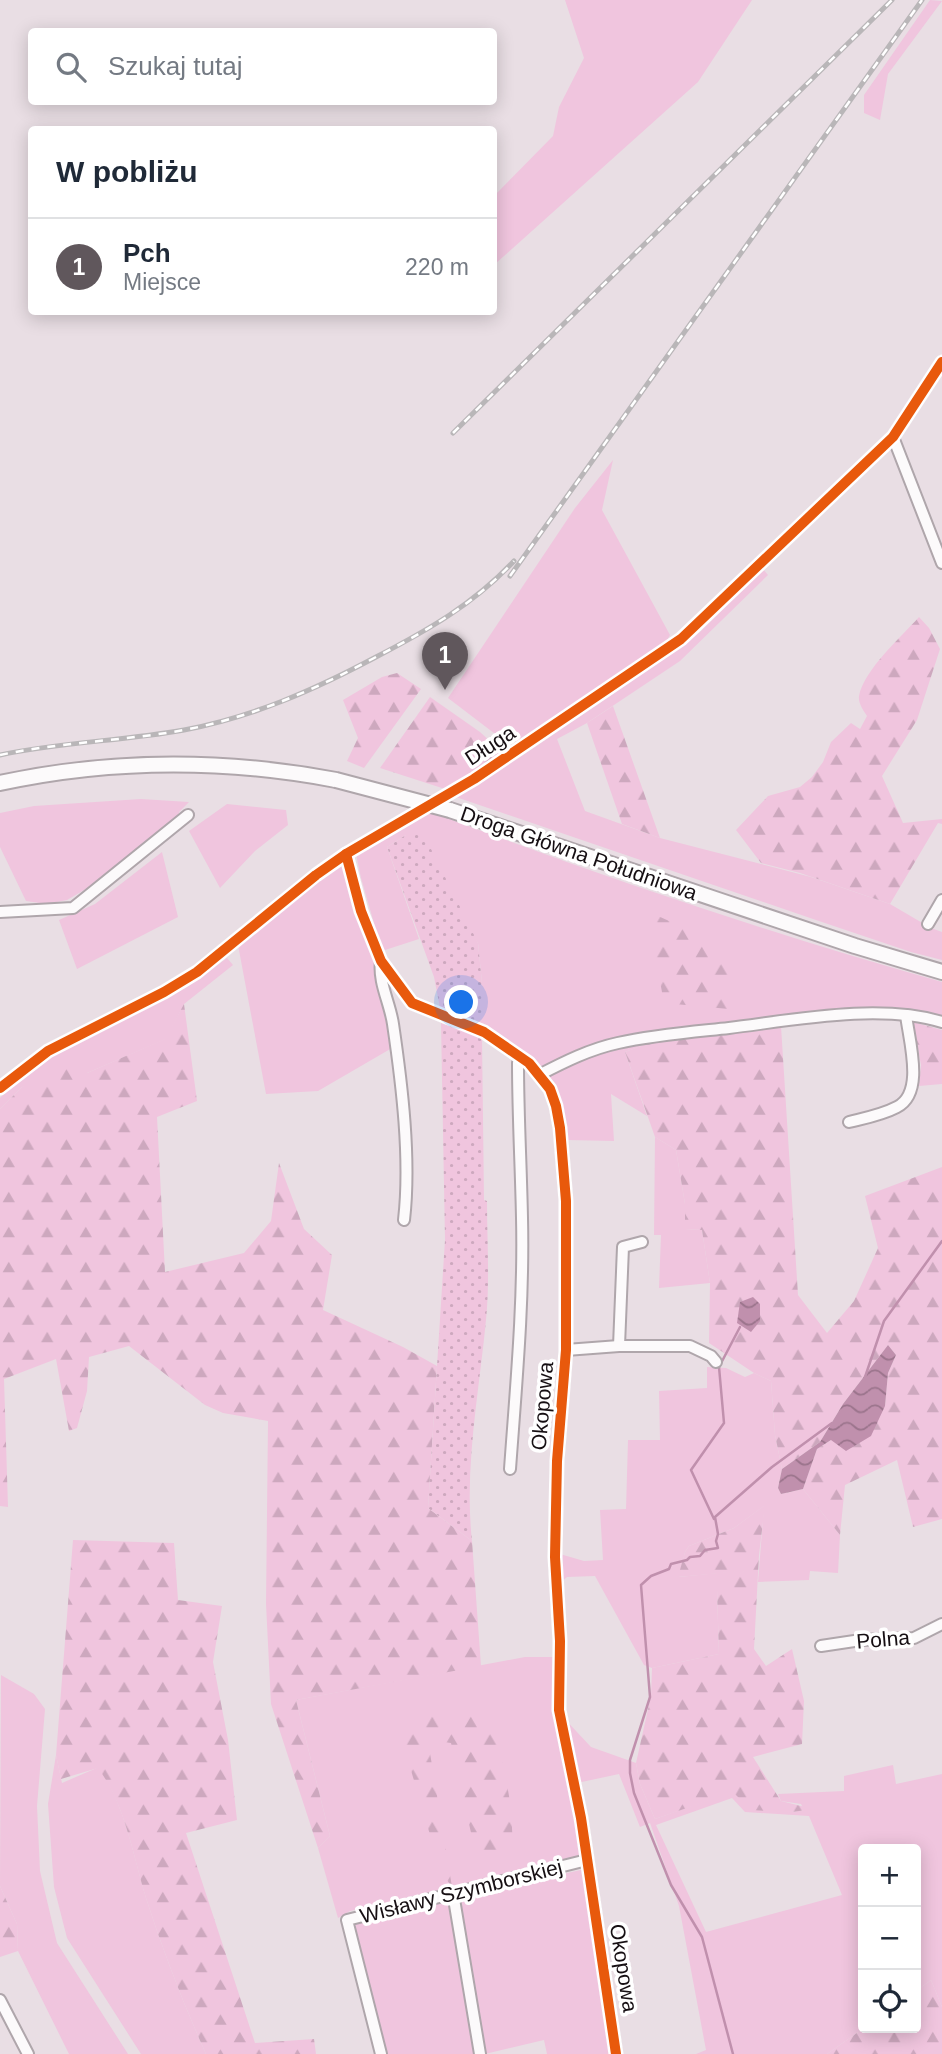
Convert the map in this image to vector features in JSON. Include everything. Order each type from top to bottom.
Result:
[{"type":"main road","name":"Droga Główna Południowa","points":[[0,783],[71,771],[169,765],[255,768],[336,780],[450,810],[855,946],[942,972]]},
{"type":"street","name":"Długa","points":[[0,1088],[48,1051],[164,992],[197,972],[346,854],[474,779],[681,639],[893,437],[942,362]]},
{"type":"street","points":[[893,437],[942,563]]},
{"type":"street","points":[[0,912],[73,908],[188,815]]},
{"type":"street","name":"Okopowa","points":[[346,854],[361,911],[381,961],[412,1003],[484,1032],[529,1063],[550,1089],[560,1128],[566,1201],[566,1350],[557,1461],[555,1557],[560,1641],[559,1710],[587,1860],[616,2054]]},
{"type":"street","points":[[928,924],[942,900]]},
{"type":"street","name":"Okopowa","points":[[381,961],[379,972],[393,1022],[404,1121],[404,1220]]},
{"type":"street","points":[[539,1075],[568,1060],[617,1043],[767,1023],[857,1014],[906,1015],[942,1022]]},
{"type":"street","points":[[849,1122],[899,1107],[908,1098],[914,1080],[906,1015]]},
{"type":"street","name":"Okopowa","points":[[510,1469],[520,1311],[522,1220],[518,1063],[521,1058]]},
{"type":"street","points":[[619,1346],[623,1247],[642,1242]]},
{"type":"street","points":[[566,1350],[619,1346],[690,1346],[711,1356],[716,1362]]},
{"type":"street","name":"Polna","points":[[821,1646],[861,1640],[914,1638],[942,1624]]},
{"type":"street","name":"Wisławy Szymborskiej","points":[[381,2054],[347,1920],[587,1860]]},
{"type":"street","points":[[453,1894],[480,2054]]},
{"type":"street","points":[[0,2000],[28,2054]]},
{"type":"green space","points":[[565,0],[752,0],[698,82],[497,262],[497,193],[553,136],[559,107],[584,58]]},
{"type":"green space","points":[[930,0],[942,1],[888,74],[880,120],[864,113],[864,95]]},
{"type":"green space","points":[[613,460],[602,510],[670,635],[665,644],[548,725],[521,740],[507,743],[448,698],[575,508]]},
{"type":"green space","points":[[763,569],[768,575],[680,661],[587,723],[557,739],[585,811],[660,838],[811,877],[890,904],[942,932],[942,960],[911,952],[453,796],[523,755],[660,662],[699,633]]},
{"type":"green space","points":[[919,617],[929,628],[940,649],[917,720],[882,776],[903,823],[942,819],[942,824],[938,823],[890,904],[800,873],[761,863],[736,830],[768,796],[800,787],[812,777],[823,762],[831,742],[851,723],[860,729],[867,716],[859,701],[862,686],[884,654]]},
{"type":"green space","points":[[397,673],[421,689],[364,768],[347,761],[358,738],[343,700],[382,677]]},
{"type":"green space","points":[[430,697],[480,732],[504,754],[445,789],[380,768]]},
{"type":"green space","points":[[613,706],[660,838],[622,824],[587,723]]},
{"type":"green space","points":[[141,799],[189,802],[179,812],[179,820],[115,872],[67,900],[47,904],[26,901],[0,847],[0,813],[34,806]]},
{"type":"green space","points":[[227,804],[286,810],[288,825],[255,851],[220,888],[189,831]]},
{"type":"green space","points":[[428,811],[684,902],[812,944],[942,982],[942,1017],[871,1007],[617,1037],[571,1053],[541,1068],[482,1023],[478,943],[406,835],[387,847],[419,939],[382,951],[356,854]]},
{"type":"green space","points":[[406,835],[424,835],[478,943],[482,1027],[441,1013],[434,977],[387,847]]},
{"type":"green space","points":[[162,852],[178,917],[77,969],[59,920],[95,904]]},
{"type":"green space","points":[[340,864],[345,868],[377,961],[375,973],[389,1020],[392,1048],[318,1091],[266,1094],[238,945]]},
{"type":"green space","points":[[647,911],[711,940],[729,958],[729,1009],[664,1003]]},
{"type":"green space","points":[[227,958],[233,965],[184,1004],[166,1039],[87,1073],[22,1087],[0,1109],[0,1098],[14,1083],[51,1055],[187,987]]},
{"type":"green space","points":[[184,1004],[197,1101],[157,1117],[165,1272],[244,1253],[271,1221],[279,1163],[304,1229],[332,1255],[323,1310],[437,1366],[428,1508],[472,1541],[481,1666],[296,1700],[330,1836],[318,1848],[271,1704],[266,1604],[268,1421],[223,1413],[205,1405],[129,1346],[89,1357],[87,1391],[77,1428],[69,1431],[56,1359],[4,1379],[8,1507],[0,1506],[0,1109],[22,1087],[66,1066],[87,1073],[165,1039]]},
{"type":"green space","points":[[913,1022],[942,1030],[942,1084],[919,1086],[921,1065]]},
{"type":"green space","points":[[441,1023],[482,1037],[488,1290],[471,1458],[472,1541],[428,1508],[445,1240]]},
{"type":"green space","points":[[781,1026],[798,1295],[827,1333],[854,1301],[878,1248],[865,1196],[942,1167],[942,1519],[913,1527],[897,1460],[845,1485],[840,1535],[803,1489],[817,1449],[885,1406],[888,1373],[896,1355],[888,1345],[843,1404],[820,1442],[782,1469],[775,1435],[771,1381],[709,1343],[710,1283],[702,1230],[685,1229],[685,1204],[676,1150],[655,1137],[625,1052],[649,1043]]},
{"type":"green space","points":[[649,1043],[625,1052],[647,1116],[611,1094],[614,1141],[567,1140],[559,1097],[548,1076],[597,1055]]},
{"type":"green space","points":[[655,1137],[676,1150],[685,1204],[685,1229],[702,1230],[710,1283],[659,1288],[661,1235],[654,1235]]},
{"type":"green space","points":[[707,1367],[726,1368],[745,1377],[754,1373],[771,1381],[775,1435],[782,1469],[778,1488],[781,1494],[803,1489],[840,1535],[838,1573],[810,1571],[809,1580],[758,1582],[764,1506],[734,1528],[689,1546],[685,1552],[679,1577],[746,1570],[717,1591],[719,1654],[652,1668],[644,1665],[595,1576],[567,1577],[559,1584],[560,1554],[584,1561],[603,1560],[600,1510],[626,1509],[628,1440],[660,1440],[659,1391],[707,1388]]},
{"type":"green space","points":[[765,1505],[759,1555],[754,1649],[766,1666],[792,1649],[804,1701],[802,1744],[753,1757],[781,1801],[813,1809],[792,1812],[751,1810],[733,1792],[655,1819],[640,1784],[636,1763],[651,1696],[652,1668],[719,1654],[717,1590],[744,1571],[678,1577],[685,1552],[689,1546],[734,1528]]},
{"type":"green space","points":[[73,1540],[174,1543],[178,1600],[222,1606],[213,1662],[228,1740],[237,1820],[186,1833],[255,2043],[314,2039],[316,2054],[206,2054],[166,1957],[115,1797],[98,1768],[61,1779],[56,1755]]},
{"type":"green space","points":[[525,1657],[554,1657],[553,1706],[581,1857],[350,1911],[338,1918],[318,1848],[330,1836],[296,1700]]},
{"type":"green space","points":[[1,1675],[34,1694],[45,1709],[37,1806],[40,1871],[57,1943],[128,2054],[69,2054],[18,1951],[17,1924],[0,1886]]},
{"type":"green space","points":[[466,1709],[498,1735],[511,1807],[513,1849],[480,1873],[451,1743],[437,1741],[430,1753],[452,1887],[441,1872],[405,1750],[411,1720]]},
{"type":"green space","points":[[562,1716],[591,1747],[636,1763],[640,1784],[655,1819],[733,1791],[792,1812],[804,1810],[801,1804],[781,1801],[778,1794],[844,1791],[844,1776],[893,1765],[896,1784],[942,1774],[942,2007],[931,1980],[921,1987],[921,1844],[858,1844],[858,2032],[827,2054],[696,2054],[706,2050],[679,1906],[650,1823],[640,1827],[619,1774],[577,1783]],"holes":[[[732,1798],[745,1812],[809,1816],[842,1895],[706,1932],[656,1825]]]},
{"type":"green space","points":[[56,1755],[62,1783],[99,1767],[108,1782],[122,1814],[166,1957],[206,2054],[141,2054],[67,1938],[54,1887],[48,1804]]},
{"type":"green space","points":[[581,1870],[586,1873],[610,2054],[547,2054],[544,2040],[485,2054],[457,1901],[460,1896]]},
{"type":"green space","points":[[0,1886],[17,1924],[18,1951],[0,1957]]},
{"type":"green space","points":[[450,1901],[476,2054],[384,2054],[353,1923]]},
{"type":"green space","points":[[931,1980],[942,2007],[942,2054],[827,2054],[858,2032],[921,2033],[921,1987]]},
{"type":"water","points":[[753,1297],[760,1304],[760,1321],[751,1332],[737,1323],[740,1302]]},
{"type":"water","points":[[888,1345],[896,1355],[888,1373],[885,1406],[871,1436],[846,1451],[831,1440],[817,1449],[803,1489],[781,1494],[778,1488],[782,1469],[820,1442],[843,1404]]},
{"type":"waterway","points":[[864,1380],[884,1321],[942,1241]]},
{"type":"waterway","points":[[714,1519],[691,1470],[724,1423],[719,1367],[740,1327]]},
{"type":"waterway","points":[[733,2054],[702,1937],[671,1885],[634,1793],[630,1773],[630,1760],[650,1697],[641,1585],[651,1576],[669,1569],[671,1564],[700,1556],[705,1550],[718,1548],[715,1517],[772,1467],[832,1423]]},
{"type":"railway","points":[[453,433],[892,0]]},
{"type":"railway","points":[[510,576],[922,0]]},
{"type":"railway","points":[[0,755],[184,730],[234,718],[283,701],[353,669],[432,626],[483,590],[514,561]]},
{"type":"cycle path","points":[[0,1088],[48,1051],[164,992],[197,972],[316,875],[346,854],[474,779],[681,639],[893,437],[942,362]]},
{"type":"cycle path","points":[[346,854],[361,911],[381,961],[412,1003],[484,1032],[529,1063],[550,1089],[556,1106],[566,1201],[566,1350],[557,1461],[555,1557],[560,1641],[559,1710],[581,1818],[616,2054]]},
{"type":"place","name":"Pch","points":[[445,690]]}]
